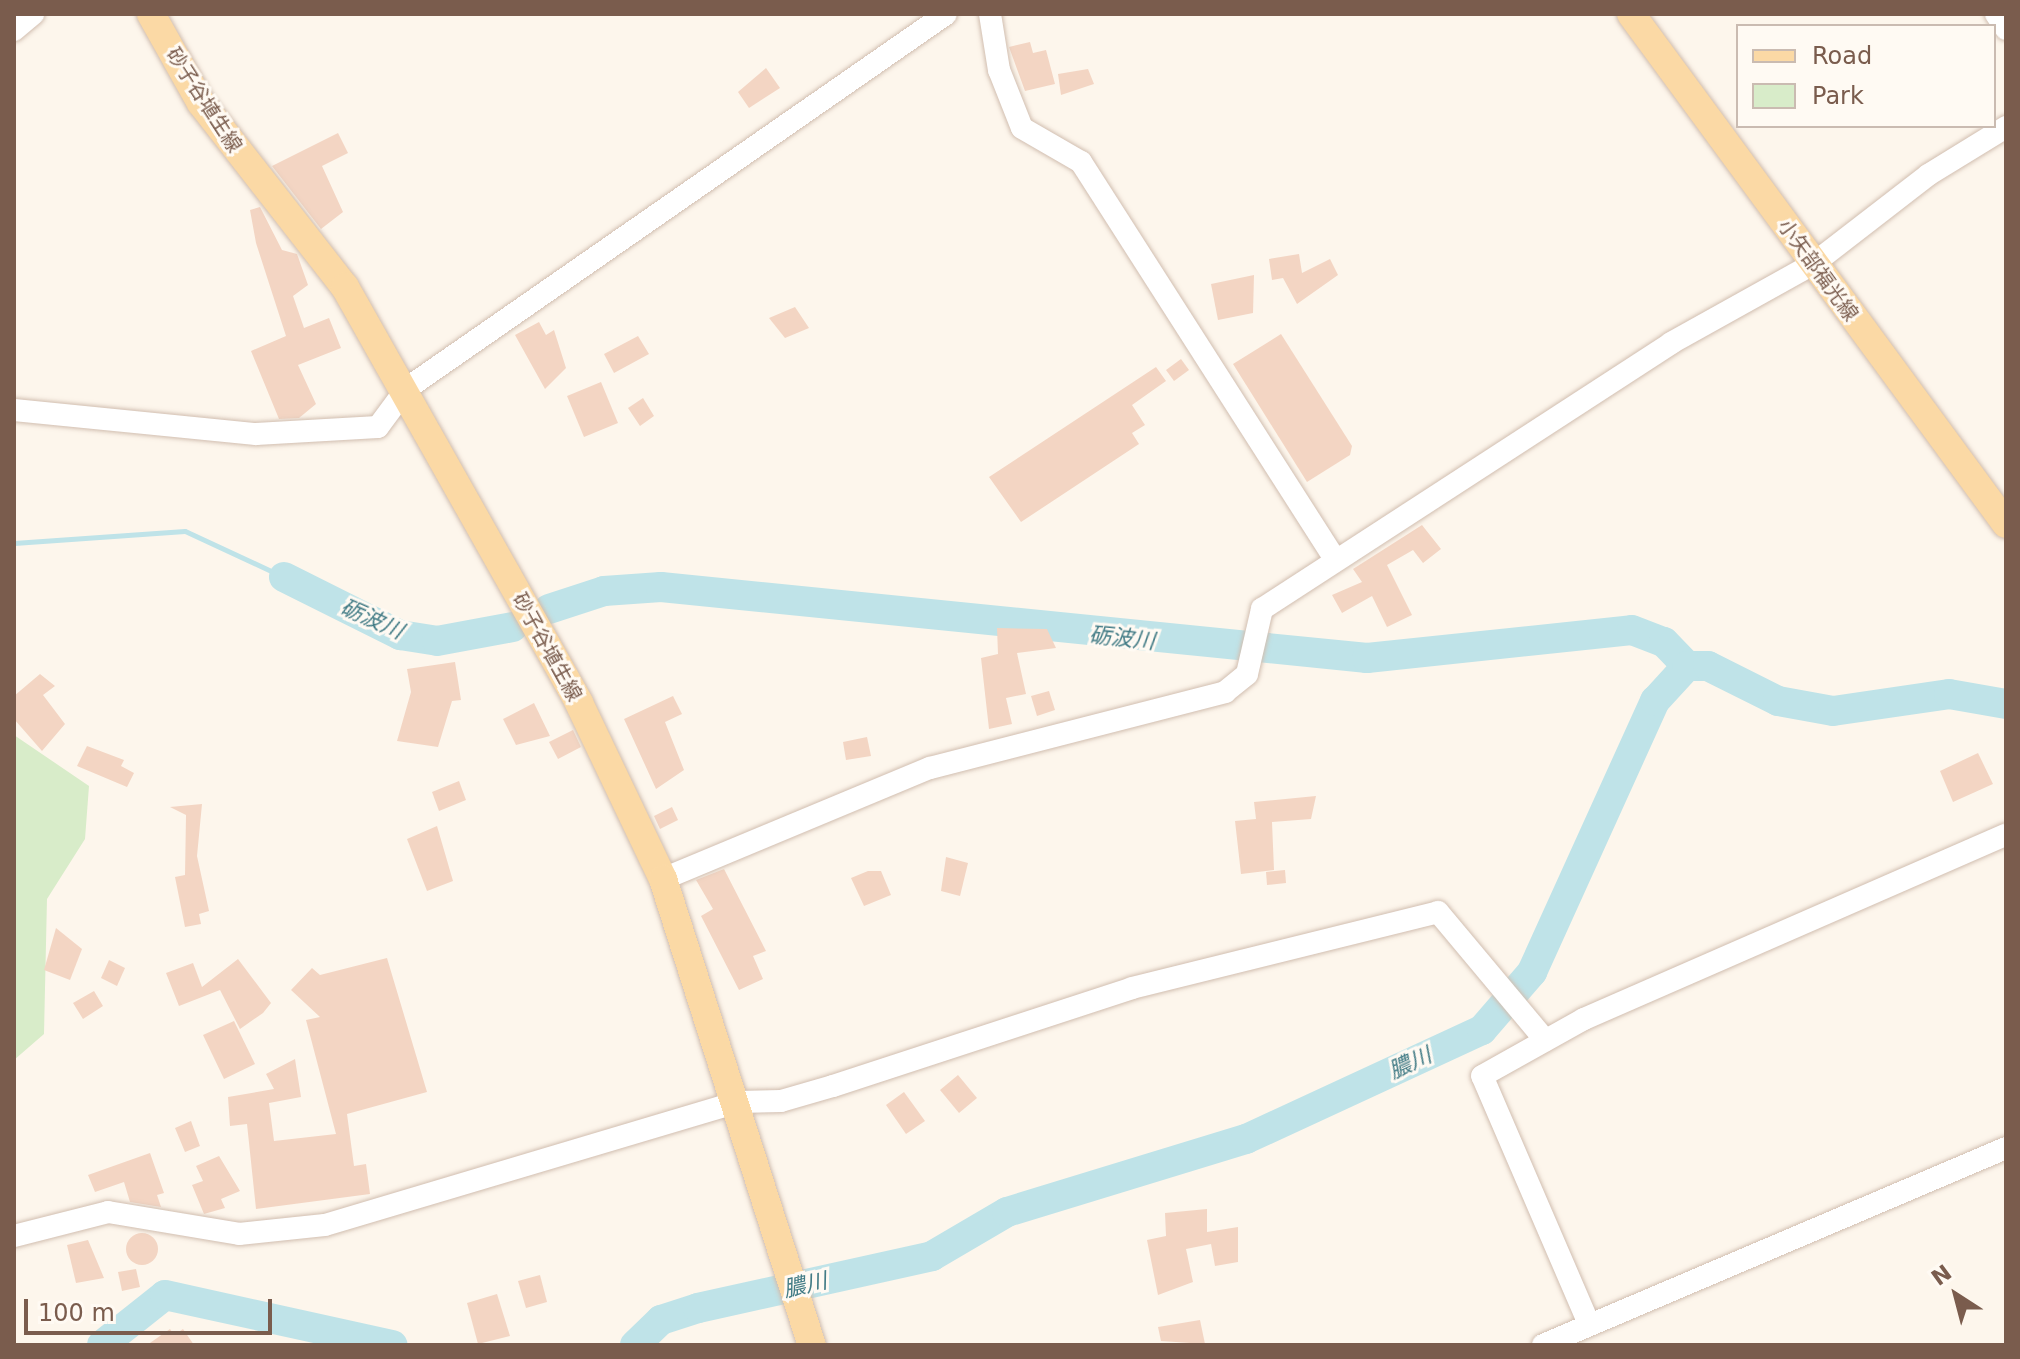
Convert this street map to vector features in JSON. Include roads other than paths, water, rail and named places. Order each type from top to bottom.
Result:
[{"type":"main road","name":"砂子谷埴生線","points":[[151,14],[201,103],[345,287],[406,389],[579,703],[663,879],[738,1102],[812,1345]]},
{"type":"main road","name":"小矢部福光線","points":[[1631,14],[2006,524]]},
{"type":"street","points":[[14,30],[33,14]]},
{"type":"street","points":[[14,410],[256,434],[337,434],[387,422],[406,389],[946,14]]},
{"type":"street","points":[[990,14],[999,70],[1022,128],[1081,162],[1335,559]]},
{"type":"street","points":[[1996,14],[2006,29]]},
{"type":"street","points":[[663,879],[930,768],[1225,692],[1247,674],[1262,609],[1671,343],[1813,264],[1928,175],[2006,127]]},
{"type":"street","points":[[1589,1324],[1482,1076],[1543,1038],[2006,835]]},
{"type":"street","points":[[14,1236],[108,1212],[239,1234],[325,1225],[738,1102],[781,1101],[1132,988],[1438,912],[1487,963],[1543,1038]]},
{"type":"street","points":[[1543,1345],[2006,1148]]},
{"type":"waterway","points":[[14,543],[185,531],[284,577]]},
{"type":"waterway","name":"砺波川","points":[[284,577],[400,635],[437,641],[513,627]]},
{"type":"waterway","name":"砺波川","points":[[549,609],[604,591],[661,587],[1367,658],[1632,630],[1664,642],[1687,666]]},
{"type":"waterway","name":"膿川","points":[[635,1345],[661,1320],[698,1308],[932,1256],[1007,1212],[1246,1139],[1482,1030],[1532,972],[1655,701],[1687,666],[1708,666],[1778,701],[1833,711],[1949,694],[2006,704]]},
{"type":"waterway","name":"膿川","points":[[102,1345],[165,1295],[393,1345]]}]
